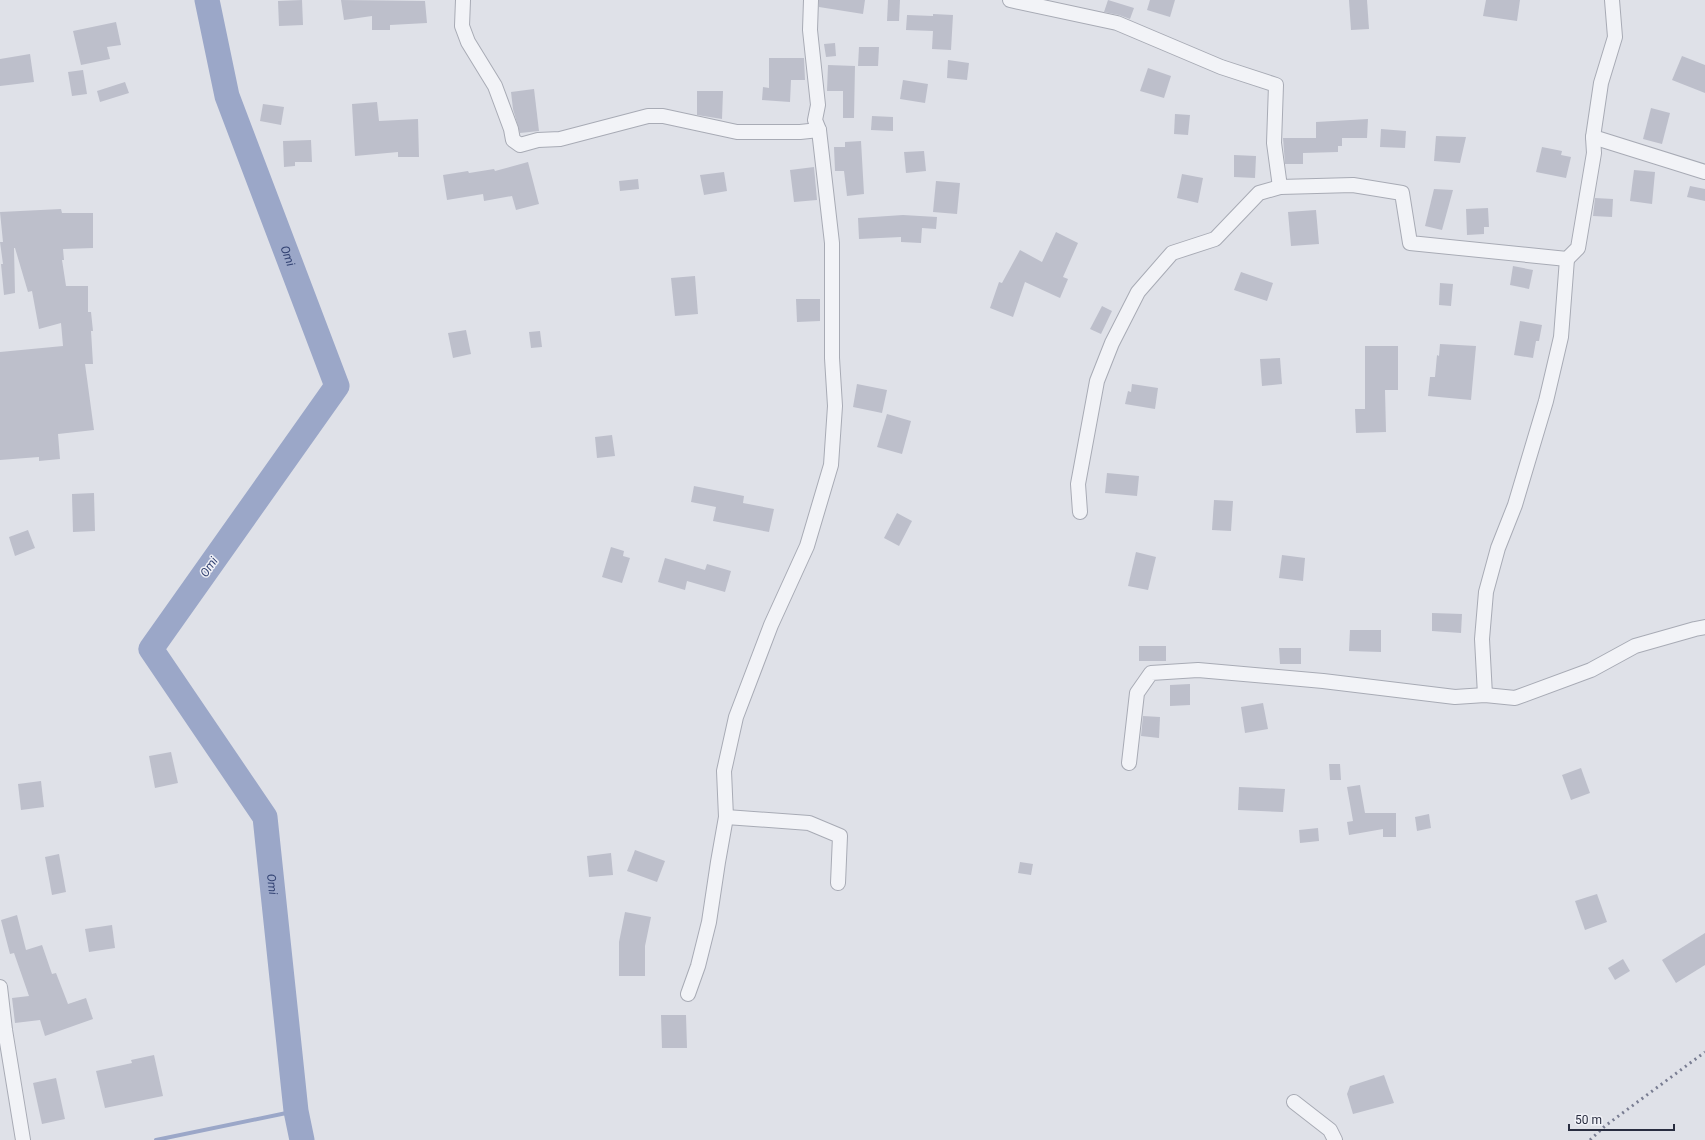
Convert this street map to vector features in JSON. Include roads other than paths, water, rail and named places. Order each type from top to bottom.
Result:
[{"type":"street","points":[[463,0],[462,26],[468,42],[495,86],[514,140],[520,145],[538,140],[560,139],[648,116],[663,116],[737,132],[800,132],[819,130]]},
{"type":"street","points":[[688,994],[698,966],[709,922],[726,817],[724,771],[736,717],[771,625],[807,546],[831,465],[836,406],[832,358],[832,242],[819,130],[815,120],[818,106],[810,30],[811,0]]},
{"type":"street","points":[[1010,0],[1117,23],[1221,67],[1276,85],[1274,143],[1280,187]]},
{"type":"street","points":[[1485,695],[1482,639],[1486,592],[1498,548],[1515,505],[1546,401],[1561,337],[1567,259],[1578,248],[1594,153],[1593,137],[1601,83],[1615,37],[1612,0]]},
{"type":"street","points":[[1593,137],[1705,172]]},
{"type":"street","points":[[1080,512],[1078,484],[1097,381],[1112,343],[1138,292],[1172,253],[1215,239],[1259,193],[1280,187],[1353,185],[1402,193],[1410,243],[1567,259]]},
{"type":"street","points":[[1129,763],[1137,693],[1151,673],[1198,670],[1323,681],[1455,697],[1485,695],[1515,698],[1591,670],[1635,646],[1705,627]]},
{"type":"street","points":[[726,817],[809,823],[840,836],[838,884]]},
{"type":"street","points":[[0,987],[22,1140]]},
{"type":"street","points":[[1294,1102],[1330,1130],[1335,1140]]},
{"type":"waterway","name":"Omi","points":[[207,0],[227,96],[337,386],[151,649],[265,817],[296,1111],[302,1140]]},
{"type":"waterway","points":[[156,1140],[296,1111]]},
{"type":"railway","points":[[1590,1140],[1605,1126],[1705,1052]]}]
